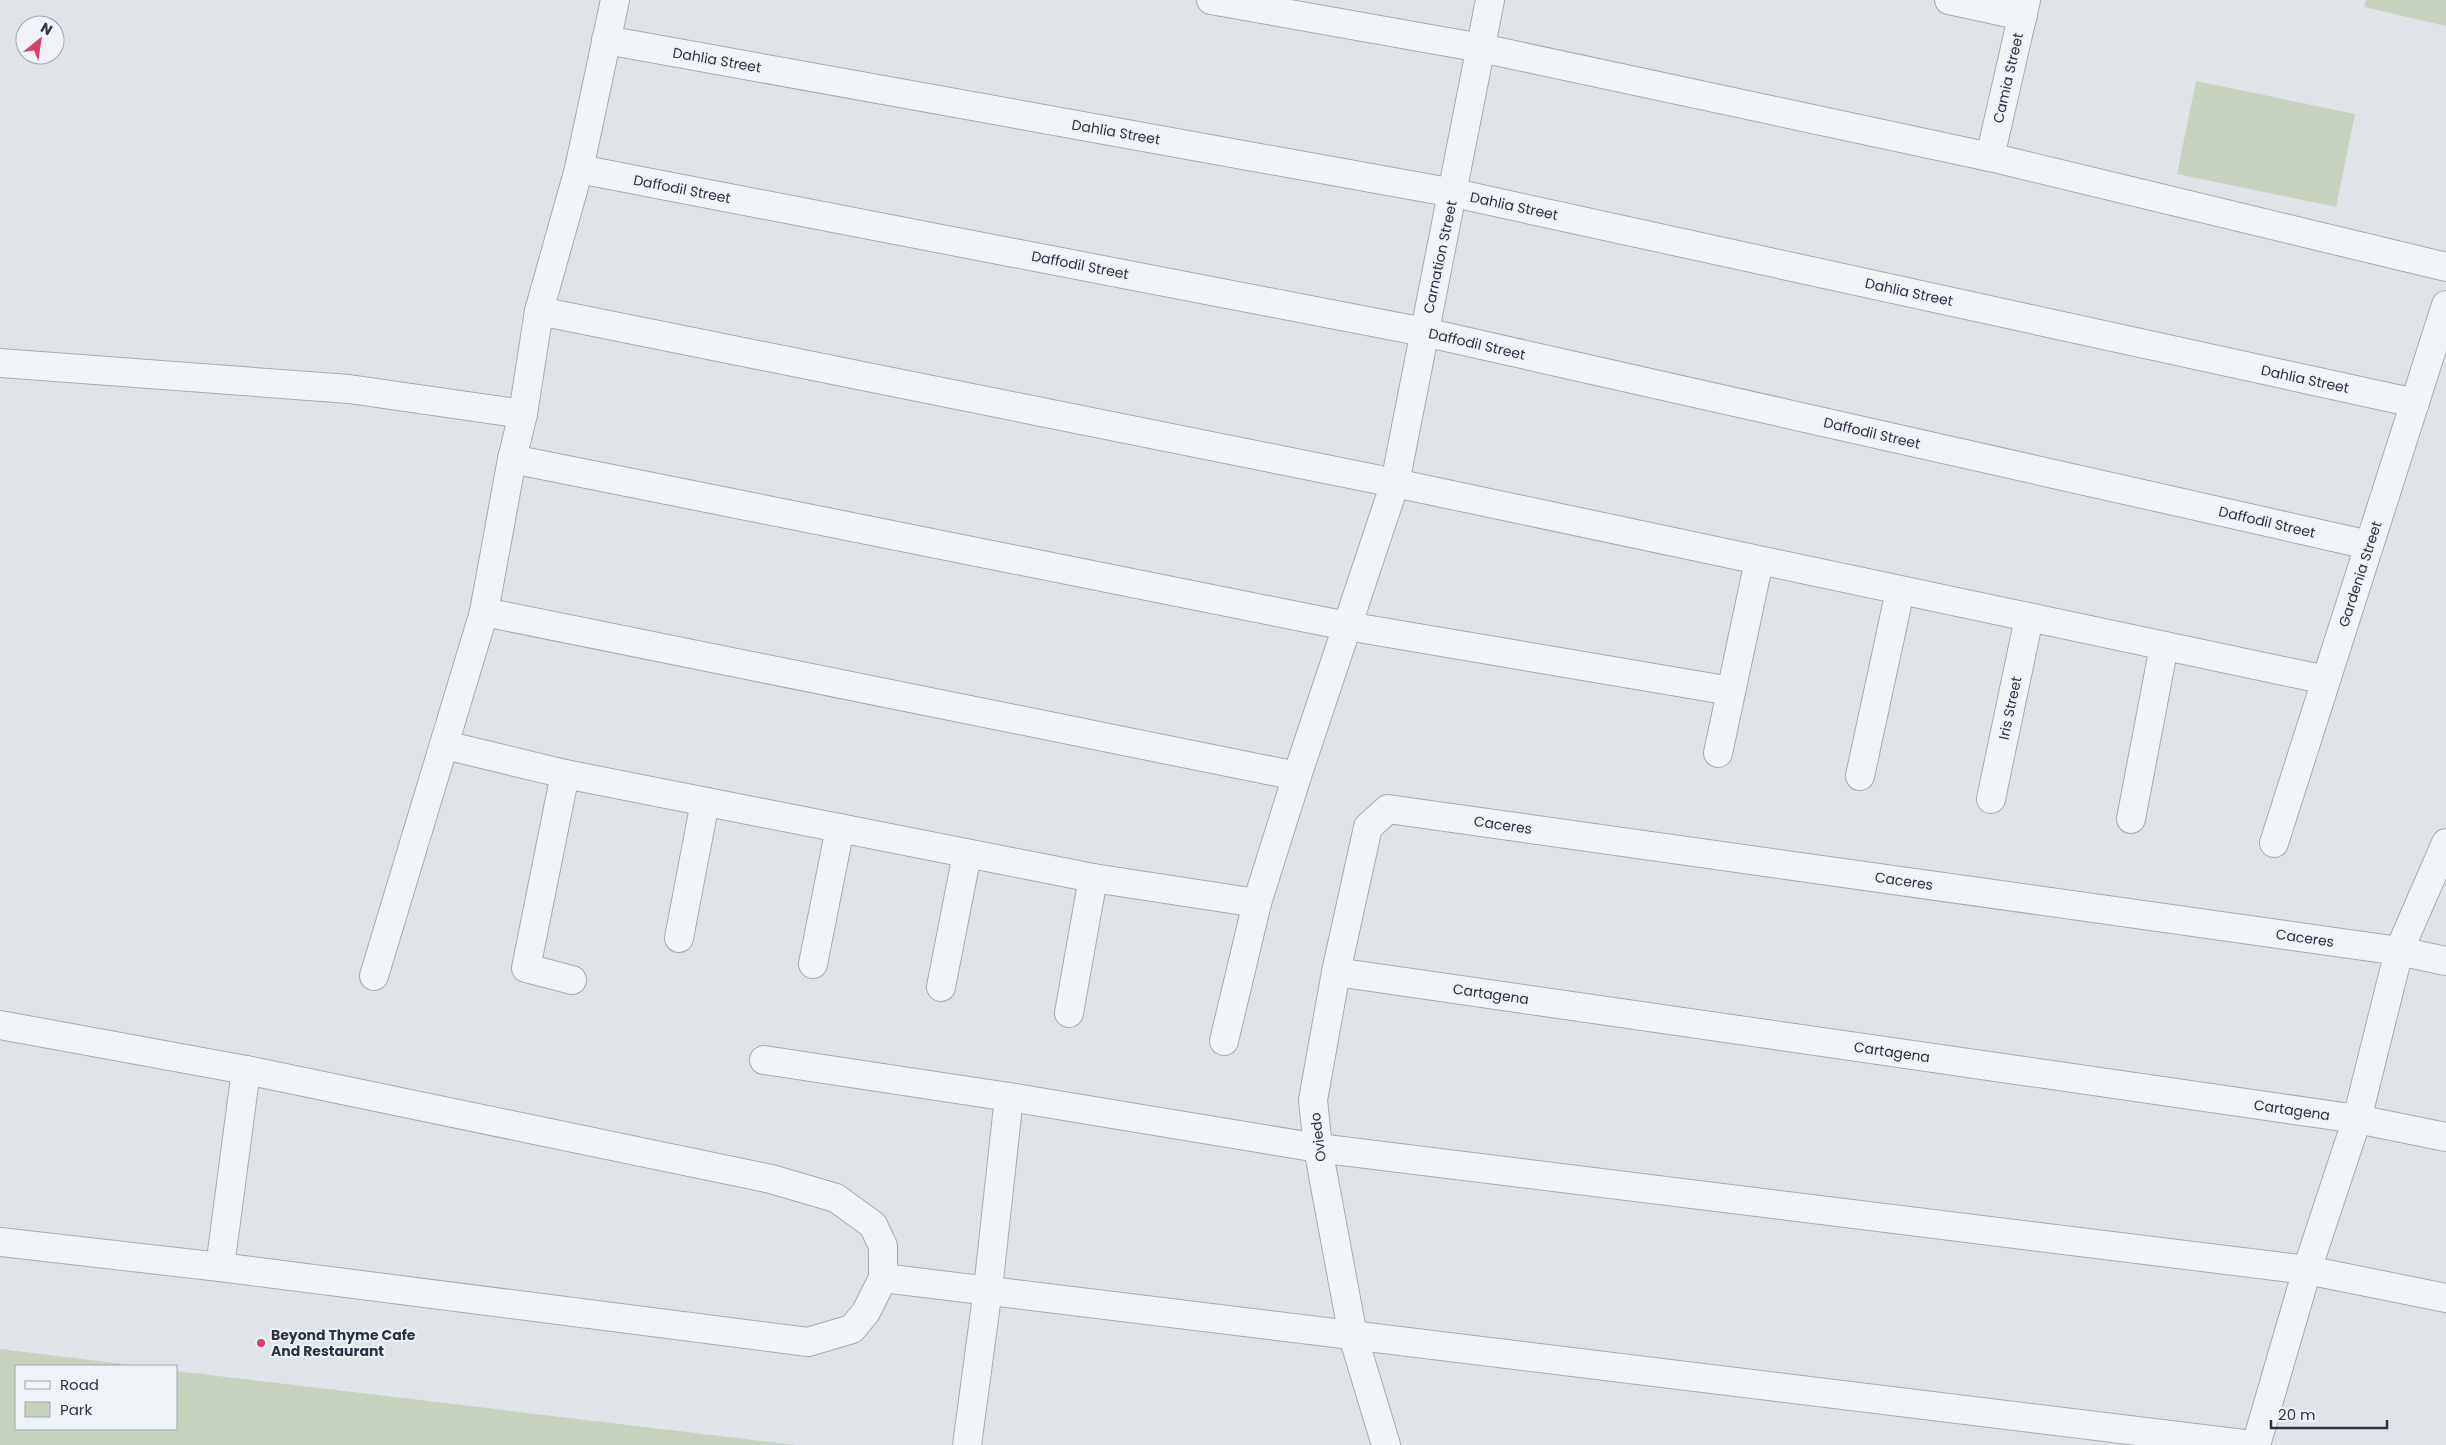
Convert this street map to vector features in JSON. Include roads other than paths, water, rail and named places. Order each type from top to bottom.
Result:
[{"type":"street","points":[[374,976],[484,612],[512,459],[523,414],[539,311],[579,169],[615,0]]},
{"type":"street","points":[[1211,0],[1481,48],[1990,156],[2446,267]]},
{"type":"street","name":"Carnation Street","points":[[1224,1041],[1257,903],[1297,776],[1396,483],[1424,332],[1454,193],[1490,0]]},
{"type":"street","points":[[1949,0],[2024,8]]},
{"type":"street","name":"Camia Street","points":[[1990,156],[2024,8]]},
{"type":"street","name":"Dahlia Street","points":[[606,40],[1454,193],[2415,403]]},
{"type":"street","name":"Daffodil Street","points":[[579,169],[1424,332],[2369,545]]},
{"type":"street","name":"Gardenia Street","points":[[2274,843],[2446,305]]},
{"type":"street","points":[[539,311],[1396,483],[2326,680]]},
{"type":"street","points":[[0,362],[349,388],[523,414]]},
{"type":"street","points":[[512,459],[1347,626],[1731,691]]},
{"type":"street","points":[[1718,753],[1759,561]]},
{"type":"street","points":[[1860,776],[1900,591]]},
{"type":"street","points":[[484,612],[1297,776]]},
{"type":"street","name":"Iris Street","points":[[1990,799],[2029,618]]},
{"type":"street","points":[[2131,819],[2164,646]]},
{"type":"street","points":[[445,746],[565,774],[967,854],[1093,878],[1257,903]]},
{"type":"street","points":[[565,774],[526,968],[572,980]]},
{"type":"street","points":[[679,938],[705,802]]},
{"type":"street","name":"Caceres","points":[[1368,827],[1388,809],[2399,951],[2446,961]]},
{"type":"street","name":"Oviedo","points":[[1368,827],[1336,972],[1313,1100],[1318,1148],[1353,1336],[1386,1445]]},
{"type":"street","points":[[813,964],[840,828]]},
{"type":"street","points":[[2256,1445],[2308,1270],[2357,1119],[2399,951],[2446,842]]},
{"type":"street","points":[[941,987],[967,854]]},
{"type":"street","points":[[1069,1013],[1093,878]]},
{"type":"street","name":"Cartagena","points":[[1336,972],[2357,1119],[2446,1137]]},
{"type":"street","points":[[0,1025],[246,1070],[771,1180],[836,1198],[873,1225],[882,1246],[883,1278],[866,1312],[852,1329],[808,1342],[220,1267],[0,1242]]},
{"type":"street","points":[[764,1060],[1010,1097],[1318,1148],[2308,1270],[2446,1298]]},
{"type":"street","points":[[220,1267],[246,1070]]},
{"type":"street","points":[[967,1445],[988,1289],[1010,1097]]},
{"type":"street","points":[[883,1278],[988,1289],[1353,1336],[2252,1445]]},
{"type":"place","name":"Beyond Thyme Cafe And Restaurant","points":[[261,1343]]}]
